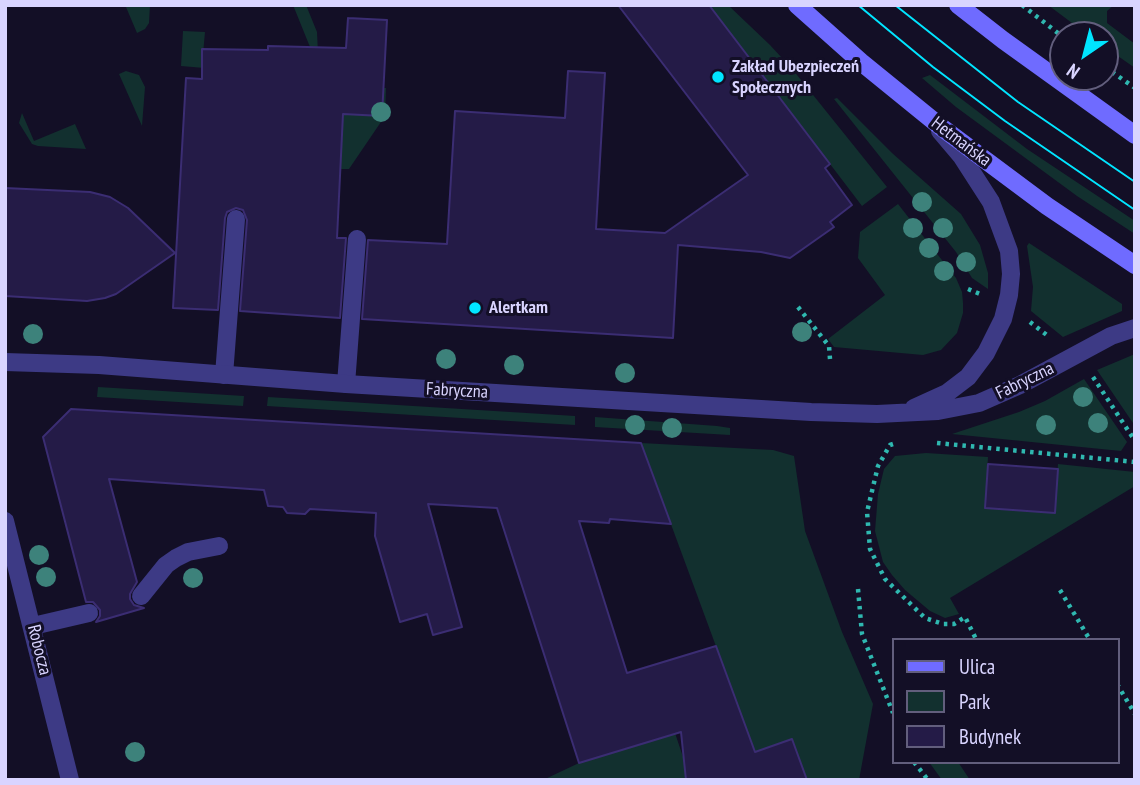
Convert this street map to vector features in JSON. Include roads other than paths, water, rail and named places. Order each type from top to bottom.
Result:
[{"type":"main road","name":"Hetmańska","points":[[797,5],[913,105],[1047,206],[1135,265]]},
{"type":"main road","points":[[958,5],[1135,135]]},
{"type":"street","name":"Fabryczna","points":[[908,411],[947,393],[968,377],[986,353],[1003,319],[1011,274],[1009,251],[991,202],[962,157],[913,105]]},
{"type":"street","points":[[224,375],[236,219]]},
{"type":"street","points":[[346,384],[357,239]]},
{"type":"street","name":"Fabryczna","points":[[5,362],[99,365],[346,384],[877,414],[938,411],[979,403],[1020,385],[1111,336],[1135,328]]},
{"type":"street","name":"Robocza","points":[[5,521],[70,780]]},
{"type":"street","points":[[141,596],[166,565],[176,558],[188,552],[219,546]]},
{"type":"street","points":[[33,626],[89,613]]},
{"type":"tram line","points":[[858,5],[933,67],[1005,121],[1135,210]]},
{"type":"tram line","points":[[895,5],[1018,102],[1135,182]]},
{"type":"place","name":"Zakład Ubezpieczeń Społecznych","points":[[718,77]]},
{"type":"place","name":"Alertkam","points":[[475,308]]}]
